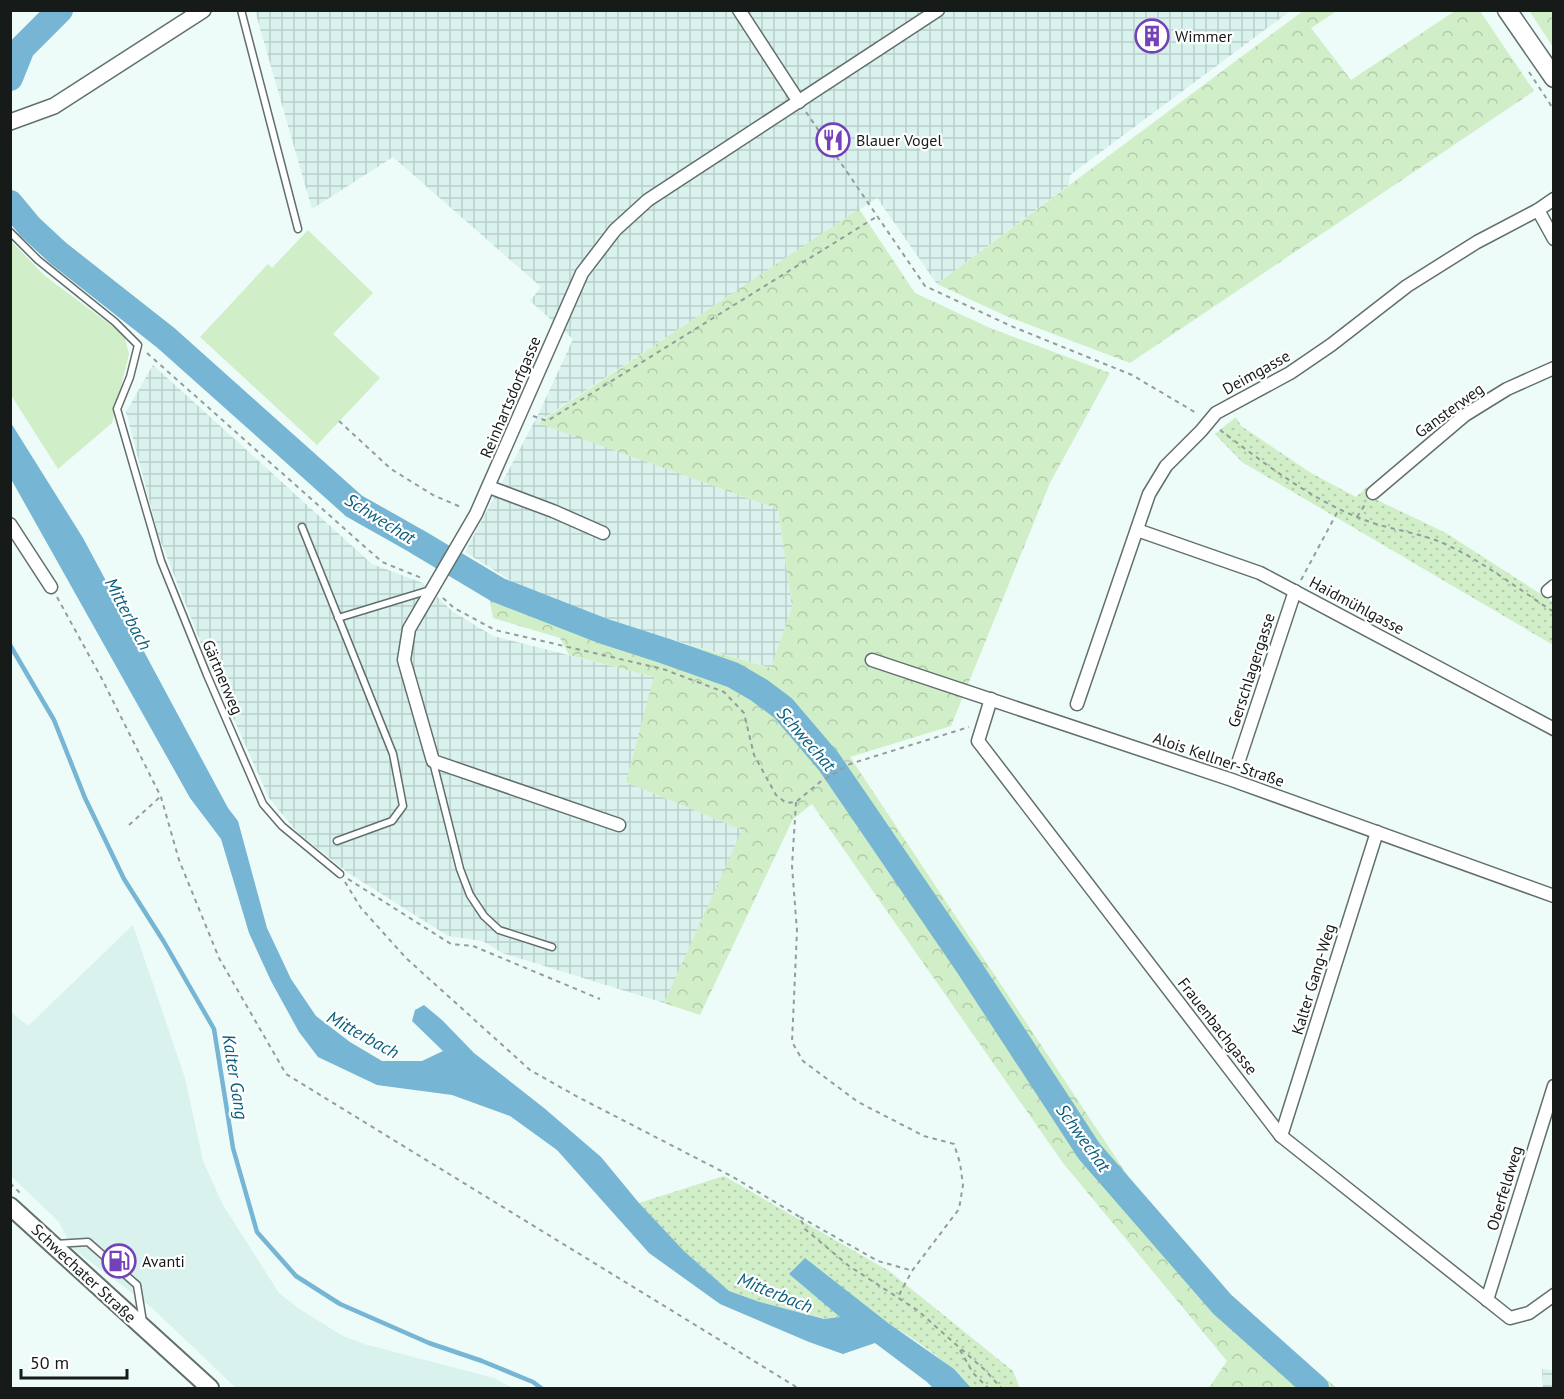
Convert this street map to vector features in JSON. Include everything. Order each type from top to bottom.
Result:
[{"type":"main road","points":[[1507,10],[1554,78]]},
{"type":"main road","name":"Schwechater Straße","points":[[10,1206],[210,1389]]},
{"type":"street","points":[[15,121],[54,106],[203,10]]},
{"type":"street","points":[[739,10],[799,102]]},
{"type":"street","name":"Reinhartsdorfgasse","points":[[433,761],[404,660],[409,628],[476,514],[582,273],[615,230],[648,200],[938,10]]},
{"type":"street","name":"Deimgasse","points":[[1077,704],[1149,494],[1167,466],[1216,413],[1290,373],[1331,345],[1407,286],[1477,242],[1538,210],[1554,199]]},
{"type":"street","points":[[1538,210],[1554,239]]},
{"type":"street","name":"Gansterweg","points":[[1373,493],[1465,415],[1507,389],[1554,368]]},
{"type":"street","points":[[489,487],[603,533]]},
{"type":"street","points":[[10,524],[51,587]]},
{"type":"street","name":"Haidmühlgasse","points":[[1137,530],[1260,573],[1554,729]]},
{"type":"street","name":"Gerschlagergasse","points":[[1239,760],[1295,591]]},
{"type":"street","name":"Alois Kellner-Straße","points":[[872,660],[1377,832],[1554,896]]},
{"type":"street","name":"Frauenbachgasse","points":[[992,699],[978,741],[1281,1136],[1510,1318],[1529,1313],[1554,1295]]},
{"type":"street","points":[[433,761],[619,825]]},
{"type":"street","name":"Kalter Gang-Weg","points":[[1281,1136],[1377,832]]},
{"type":"street","name":"Oberfeldweg","points":[[1486,1300],[1554,1086]]},
{"type":"lane","points":[[241,10],[298,229]]},
{"type":"lane","points":[[10,232],[38,260],[115,322],[138,345]]},
{"type":"lane","name":"Gärtnerweg","points":[[138,345],[130,377],[117,409],[161,561],[263,804],[282,826],[340,874]]},
{"type":"lane","points":[[302,527],[393,754],[403,806],[392,822],[337,841]]},
{"type":"lane","points":[[338,618],[434,589]]},
{"type":"lane","points":[[433,761],[460,868],[470,895],[484,916],[499,930],[552,947]]},
{"type":"lane","points":[[52,1244],[88,1242],[138,1285],[144,1329]]},
{"type":"path","points":[[799,102],[924,286],[1011,326],[1132,375],[1209,422],[1302,489],[1357,517],[1443,543],[1495,573],[1554,612]]},
{"type":"path","points":[[522,412],[547,421],[876,217]]},
{"type":"path","points":[[138,345],[382,562],[423,578],[454,608],[495,630],[663,669],[724,692],[744,713],[754,755],[776,795],[786,803],[796,802],[820,782],[850,764],[983,723]]},
{"type":"path","points":[[339,421],[391,468],[433,495],[476,514]]},
{"type":"path","points":[[1357,517],[1373,493]]},
{"type":"path","points":[[1295,591],[1339,509]]},
{"type":"path","points":[[51,587],[102,679],[161,797],[179,860],[219,958],[286,1074],[798,1389]]},
{"type":"path","points":[[129,825],[161,797]]},
{"type":"path","points":[[796,802],[792,866],[797,932],[792,1042],[803,1061],[858,1102],[924,1136],[954,1144],[960,1163],[963,1185],[959,1209],[912,1270],[898,1296]]},
{"type":"path","points":[[340,874],[451,944],[473,946],[600,999]]},
{"type":"path","points":[[340,874],[361,908],[406,958],[530,1070],[734,1177],[878,1261],[912,1270]]},
{"type":"path","points":[[800,1217],[805,1229],[849,1266],[917,1310],[986,1371],[1001,1389]]},
{"type":"path","points":[[959,1347],[973,1373],[988,1389]]},
{"type":"shaded area","points":[[255,11],[1290,11],[1070,175],[1069,185],[937,284],[877,198],[538,422],[778,509],[792,607],[771,668],[548,604],[465,552],[540,411],[573,339],[530,301],[541,287],[393,157],[312,209]]},
{"type":"shaded area","points":[[153,365],[372,564],[423,583],[452,611],[493,636],[655,677],[626,782],[743,830],[664,1003],[502,953],[483,941],[448,936],[347,872],[297,832],[269,798],[208,661],[159,537],[126,412]]},
{"type":"shaded area","points":[[133,925],[185,1078],[203,1161],[223,1205],[279,1293],[341,1335],[364,1344],[494,1378],[513,1388],[236,1388],[151,1307],[73,1249],[59,1222],[11,1176],[10,1011],[28,1026]]},
{"type":"shaded area","points":[[1553,1348],[1553,1388],[1543,1388],[1542,1369],[1552,1370]]},
{"type":"green space","points":[[1552,10],[1554,13],[1553,47],[1530,12]]},
{"type":"green space","points":[[1303,11],[1337,11],[1311,28],[1351,80],[1455,11],[1480,11],[1534,91],[1130,363],[1006,316],[937,284]]},
{"type":"green space","points":[[859,209],[915,293],[990,328],[1110,373],[1050,483],[951,726],[850,757],[1130,1179],[1206,1275],[1274,1339],[1337,1388],[1209,1388],[1227,1361],[1063,1163],[812,804],[793,819],[700,1015],[664,1003],[742,830],[626,782],[654,677],[569,655],[560,638],[493,618],[489,597],[585,633],[664,638],[771,668],[792,607],[778,509],[538,423]]},
{"type":"green space","points":[[308,230],[373,293],[333,334],[380,378],[317,445],[200,337],[268,264],[272,268]]},
{"type":"green space","points":[[10,240],[45,276],[124,335],[129,354],[112,423],[58,469],[11,395]]},
{"type":"green space","points":[[1236,417],[1241,426],[1311,473],[1356,497],[1367,487],[1375,499],[1446,533],[1553,602],[1553,645],[1242,462],[1215,434]]},
{"type":"green space","points":[[724,1176],[889,1271],[1013,1371],[1020,1388],[971,1388],[952,1369],[909,1336],[862,1309],[789,1274],[841,1317],[825,1319],[760,1302],[729,1291],[684,1251],[639,1203]]},
{"type":"water","points":[[11,423],[83,538],[228,808],[238,821],[267,928],[291,979],[316,1016],[350,1042],[382,1061],[422,1061],[443,1051],[412,1021],[415,1010],[424,1005],[474,1053],[601,1157],[639,1203],[684,1251],[729,1291],[824,1319],[840,1317],[789,1274],[805,1258],[888,1323],[954,1369],[971,1388],[933,1388],[875,1343],[843,1354],[720,1304],[649,1253],[557,1150],[510,1116],[452,1095],[377,1085],[318,1057],[299,1032],[271,981],[249,933],[221,839],[190,798],[11,479]]},
{"type":"waterway","name":"Schwechat","points":[[10,78],[22,48],[60,10]]},
{"type":"waterway","name":"Schwechat","points":[[10,203],[30,227],[58,253],[166,338],[354,506],[498,590],[603,631],[733,675],[759,690],[783,708],[829,762],[969,967],[1089,1151],[1222,1304],[1316,1388]]},
{"type":"waterway","name":"Kalter Gang","points":[[10,645],[54,720],[85,798],[124,879],[164,942],[214,1029],[233,1148],[257,1232],[296,1276],[340,1304],[429,1343],[533,1382],[541,1388]]},
{"type":"place","name":"Wimmer","points":[[1152,36]]},
{"type":"place","name":"Blauer Vogel","points":[[833,140]]},
{"type":"place","name":"Avanti","points":[[119,1261]]},
{"type":"water label","name":"Mitterbach","points":[[128,614]]},
{"type":"water label","name":"Mitterbach","points":[[363,1035]]},
{"type":"water label","name":"Mitterbach","points":[[775,1293]]}]
